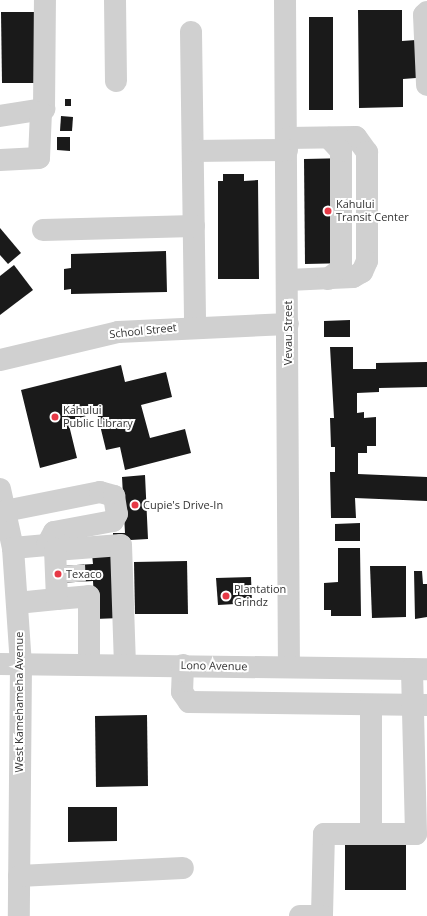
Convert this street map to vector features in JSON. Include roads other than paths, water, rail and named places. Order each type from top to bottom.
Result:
[{"type":"street","points":[[0,160],[39,158],[41,112],[46,103],[45,0]]},
{"type":"street","points":[[114,0],[116,81]]},
{"type":"street","name":"Vevau Street","points":[[285,0],[288,280],[289,666]]},
{"type":"street","points":[[427,12],[424,15],[427,85]]},
{"type":"street","points":[[191,32],[195,326]]},
{"type":"street","points":[[0,116],[41,112]]},
{"type":"street","points":[[193,151],[287,144],[329,138],[341,151],[341,269],[328,279],[288,280]]},
{"type":"street","points":[[43,230],[194,226]]},
{"type":"street","name":"School Street","points":[[0,360],[118,332],[195,326],[288,324]]},
{"type":"street","name":"West Kamehameha Avenue","points":[[0,489],[13,548],[18,603],[10,664],[19,876],[19,916]]},
{"type":"street","points":[[5,511],[100,492],[114,496],[117,514],[113,521],[54,532],[74,571],[89,622],[89,664]]},
{"type":"street","points":[[18,603],[121,545],[125,665]]},
{"type":"street","points":[[13,548],[74,571]]},
{"type":"street","points":[[89,622],[124,620]]},
{"type":"street","name":"Lono Avenue","points":[[10,664],[289,666],[420,669]]},
{"type":"street","points":[[183,665],[182,692],[188,702],[420,705]]},
{"type":"street","points":[[300,916],[322,915],[324,834],[416,834],[420,669]]},
{"type":"street","points":[[371,705],[371,833]]},
{"type":"street","points":[[19,876],[183,868]]},
{"type":"tunnel","points":[[74,565],[75,582]]},
{"type":"place","name":"Kahului Transit Center","points":[[328,211]]},
{"type":"place","name":"Kahului Public Library","points":[[55,417]]},
{"type":"place","name":"Cupie's Drive-In","points":[[135,505]]},
{"type":"place","name":"Texaco","points":[[58,574]]},
{"type":"place","name":"Plantation Grindz","points":[[226,596]]}]
